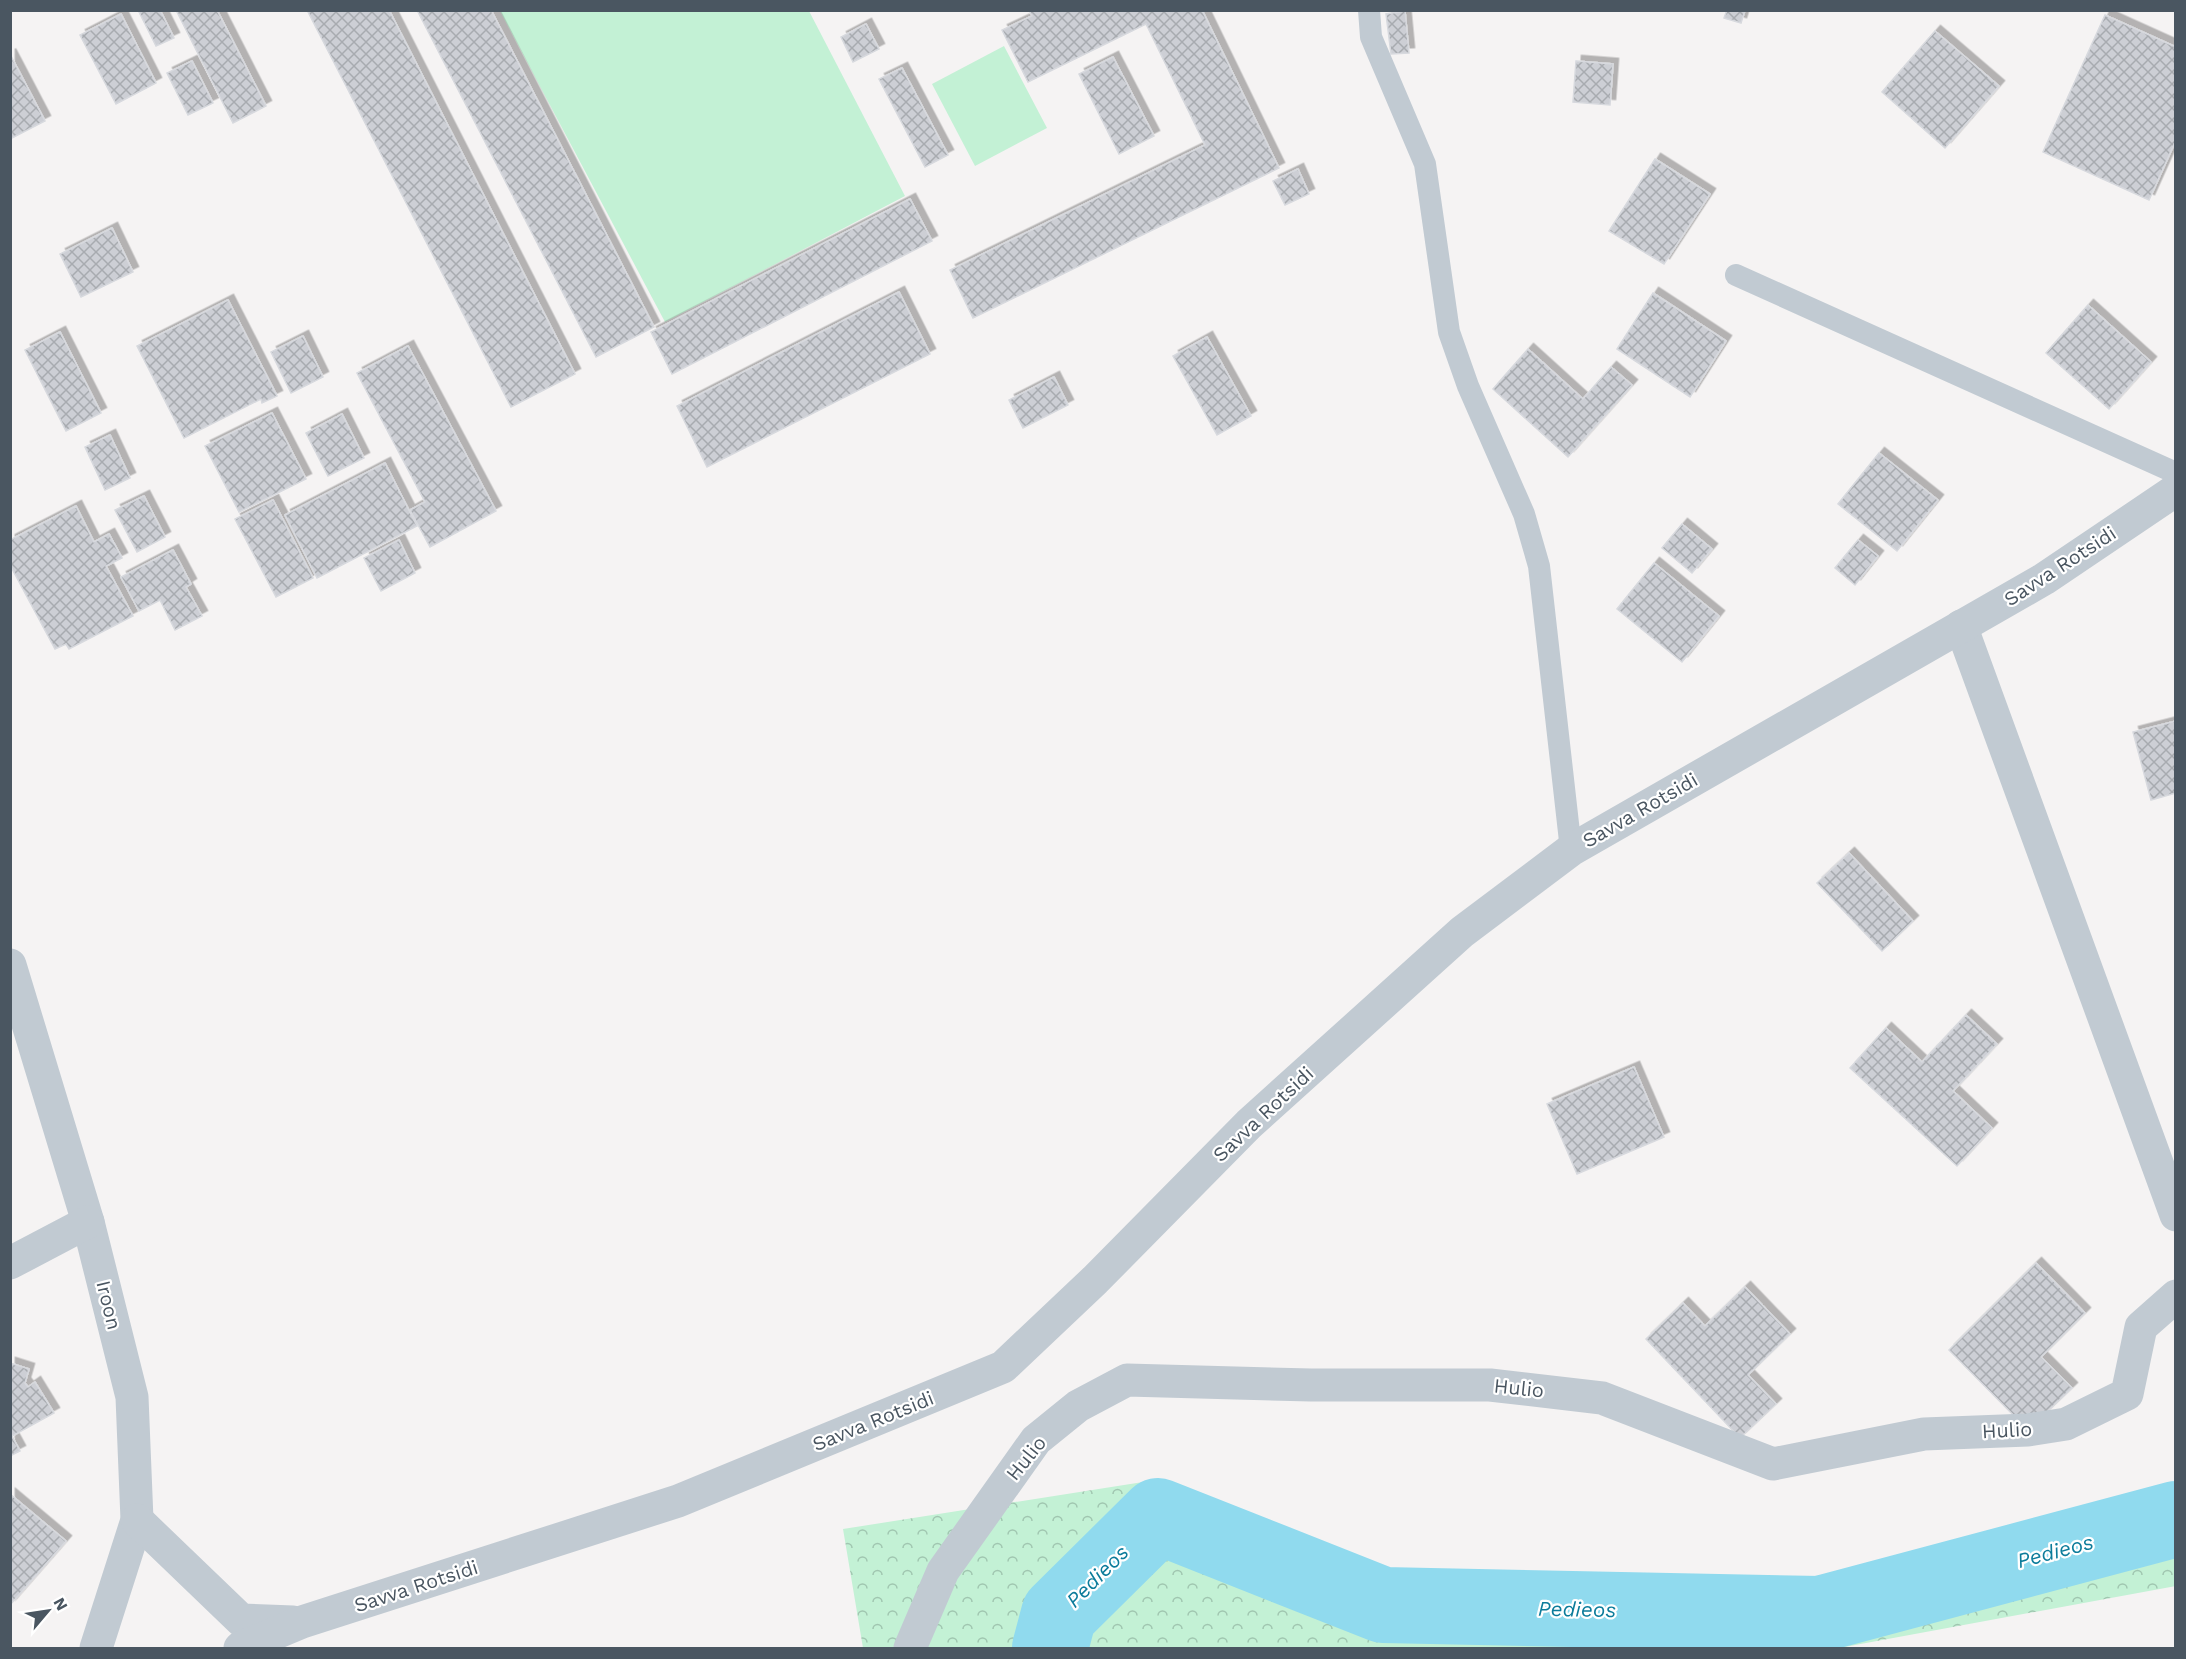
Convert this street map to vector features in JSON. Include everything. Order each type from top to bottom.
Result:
[{"type":"street","name":"Savva Rotsidi","points":[[240,1648],[302,1622],[678,1501],[1004,1367],[1095,1280],[1249,1124],[1462,932],[1571,850],[2044,579],[2175,490]]},
{"type":"street","points":[[1961,626],[2175,1215]]},
{"type":"street","name":"Iroon","points":[[10,966],[88,1221],[132,1397],[137,1521],[96,1648]]},
{"type":"street","points":[[10,1263],[88,1221]]},
{"type":"street","name":"Hulio","points":[[910,1648],[943,1571],[1036,1440],[1078,1406],[1127,1380],[1311,1385],[1490,1385],[1602,1398],[1773,1464],[1924,1434],[2028,1431],[2066,1424],[2127,1394],[2141,1327],[2175,1296]]},
{"type":"street","name":"Savva Rotsidi","points":[[137,1521],[241,1620],[302,1622]]},
{"type":"lane","points":[[1369,10],[1371,38],[1425,164],[1449,332],[1467,386],[1524,514],[1539,566],[1571,850]]},
{"type":"lane","points":[[1736,275],[2175,473]]},
{"type":"green space","points":[[500,11],[809,11],[905,196],[665,322]]},
{"type":"green space","points":[[1004,46],[1047,128],[975,166],[932,84]]},
{"type":"green space","points":[[1143,1482],[1352,1572],[1818,1583],[2175,1498],[2176,1586],[1839,1648],[863,1648],[843,1529]]},
{"type":"building","points":[[138,10],[160,10],[174,38],[156,46]]},
{"type":"building","points":[[176,10],[217,10],[266,106],[233,123]]},
{"type":"building","points":[[307,10],[389,10],[575,374],[511,407]]},
{"type":"building","points":[[417,10],[491,10],[654,327],[596,357]]},
{"type":"building","points":[[1029,10],[1202,10],[1279,168],[973,318],[950,270],[1205,145],[1146,24],[1028,82],[1002,30],[1032,16]]},
{"type":"building","points":[[1727,10],[1745,10],[1741,23],[1724,18]]},
{"type":"building","points":[[1405,11],[1409,53],[1391,54],[1386,14]]},
{"type":"building","points":[[121,14],[156,83],[116,104],[80,35]]},
{"type":"building","points":[[2105,15],[2176,47],[2176,140],[2149,200],[2043,152]]},
{"type":"building","points":[[866,24],[879,49],[853,62],[841,37]]},
{"type":"building","points":[[1935,31],[1999,86],[1945,148],[1882,92]]},
{"type":"building","points":[[10,54],[45,121],[10,139]]},
{"type":"building","points":[[1113,57],[1154,136],[1119,154],[1079,74]]},
{"type":"building","points":[[192,61],[213,103],[188,115],[167,73]]},
{"type":"building","points":[[1576,61],[1613,64],[1610,105],[1573,102]]},
{"type":"building","points":[[902,68],[948,155],[925,167],[879,79]]},
{"type":"building","points":[[1655,159],[1710,194],[1664,264],[1609,231]]},
{"type":"building","points":[[1298,169],[1309,194],[1285,205],[1273,181]]},
{"type":"building","points":[[910,199],[932,241],[672,374],[651,332]]},
{"type":"building","points":[[112,228],[133,272],[81,297],[60,254]]},
{"type":"building","points":[[899,292],[930,354],[707,467],[677,406]]},
{"type":"building","points":[[1653,293],[1726,341],[1690,397],[1617,349]]},
{"type":"building","points":[[228,300],[277,396],[262,403],[261,399],[184,438],[137,346]]},
{"type":"building","points":[[2088,305],[2151,362],[2109,409],[2046,353]]},
{"type":"building","points":[[60,332],[101,413],[66,431],[25,350]]},
{"type":"building","points":[[303,336],[323,377],[291,393],[271,352]]},
{"type":"building","points":[[1207,337],[1251,416],[1217,435],[1173,356]]},
{"type":"building","points":[[408,346],[496,511],[430,547],[410,510],[425,502],[357,373]]},
{"type":"building","points":[[1528,349],[1583,399],[1611,367],[1632,385],[1568,457],[1493,389]]},
{"type":"building","points":[[1054,377],[1068,405],[1023,428],[1009,400]]},
{"type":"building","points":[[272,413],[306,479],[239,512],[205,446]]},
{"type":"building","points":[[342,414],[364,458],[328,476],[306,433]]},
{"type":"building","points":[[110,435],[130,478],[105,490],[85,447]]},
{"type":"building","points":[[1879,453],[1938,500],[1897,551],[1838,504]]},
{"type":"building","points":[[385,463],[417,526],[317,578],[285,515]]},
{"type":"building","points":[[144,496],[165,537],[137,552],[115,510]]},
{"type":"building","points":[[273,500],[313,578],[276,597],[235,519]]},
{"type":"building","points":[[76,506],[94,542],[109,534],[122,558],[106,566],[133,616],[69,649],[66,644],[55,649],[10,565],[10,540]]},
{"type":"building","points":[[1682,524],[1712,549],[1692,573],[1662,548]]},
{"type":"building","points":[[399,540],[415,573],[381,591],[364,558]]},
{"type":"building","points":[[1858,540],[1878,556],[1855,585],[1835,568]]},
{"type":"building","points":[[173,550],[191,584],[186,587],[202,616],[175,630],[160,600],[139,611],[121,577]]},
{"type":"building","points":[[1654,563],[1719,616],[1682,662],[1617,609]]},
{"type":"building","points":[[2176,721],[2176,793],[2151,800],[2133,732]]},
{"type":"building","points":[[1849,853],[1913,921],[1882,951],[1817,883]]},
{"type":"building","points":[[1966,1015],[1997,1044],[1953,1091],[1992,1128],[1957,1166],[1850,1068],[1886,1028],[1922,1062]]},
{"type":"building","points":[[1634,1067],[1664,1137],[1577,1174],[1547,1104]]},
{"type":"building","points":[[2036,1263],[2085,1313],[2041,1357],[2072,1388],[2028,1430],[1949,1350]]},
{"type":"building","points":[[1745,1287],[1790,1334],[1748,1375],[1776,1404],[1740,1438],[1646,1339],[1683,1303],[1705,1326]]},
{"type":"building","points":[[10,1363],[29,1369],[25,1383],[28,1387],[35,1382],[54,1413],[12,1436],[20,1451],[10,1456]]},
{"type":"building","points":[[10,1494],[66,1541],[10,1605]]},
{"type":"waterway","name":"Pedieos","points":[[1050,1648],[1059,1614],[1158,1516],[1383,1605],[1820,1614],[2176,1519]]}]
